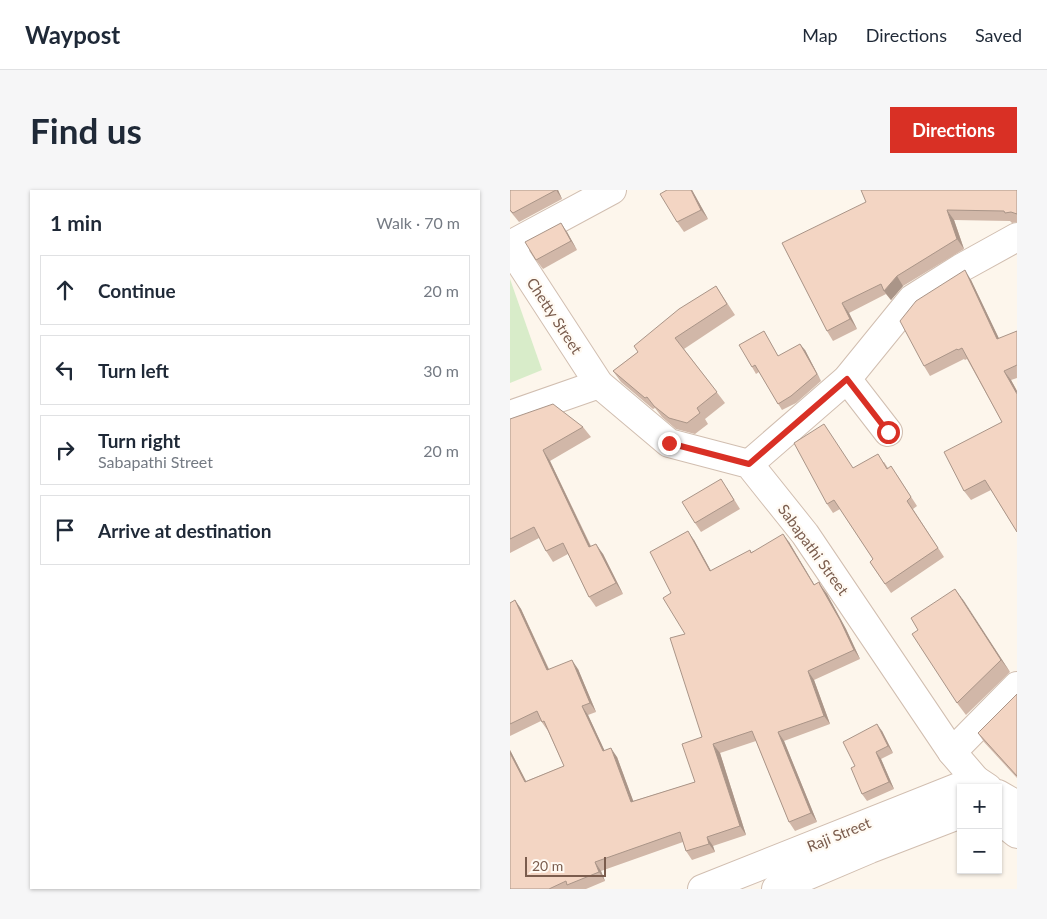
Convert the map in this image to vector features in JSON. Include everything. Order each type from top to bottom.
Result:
[{"type":"street","points":[[510,246],[612,190]]},
{"type":"street","points":[[510,415],[599,384],[669,443],[749,464],[847,379],[912,298],[960,268],[1017,237]]},
{"type":"street","name":"Chetty Street","points":[[510,246],[599,384]]},
{"type":"street","points":[[847,379],[888,432]]},
{"type":"street","name":"Sabapathi Street","points":[[749,464],[805,534],[952,752],[980,784]]},
{"type":"street","points":[[952,752],[1017,686]]},
{"type":"street","name":"Raji Street","points":[[702,889],[957,798]]},
{"type":"street","name":"Sabapathi Street","points":[[1002,798],[1017,806]]},
{"type":"street","name":"Raji Street","points":[[776,889],[870,849],[957,816]]},
{"type":"street","points":[[1002,822],[1017,834]]},
{"type":"green space","points":[[510,279],[542,370],[510,383]]},
{"type":"building","points":[[510,190],[556,190],[513,213],[510,210]]},
{"type":"building","points":[[667,190],[691,190],[701,210],[677,222],[660,194]]},
{"type":"building","points":[[861,190],[1017,190],[1017,214],[1005,213],[1004,211],[947,210],[957,239],[897,276],[884,291],[881,284],[842,303],[850,319],[827,331],[782,243],[866,202]]},
{"type":"building","points":[[561,223],[571,241],[536,260],[525,242]]},
{"type":"building","points":[[965,270],[997,339],[1017,331],[1017,365],[1004,371],[1017,394],[1017,532],[985,480],[964,491],[944,452],[1002,422],[962,348],[924,366],[900,321],[916,301]]},
{"type":"building","points":[[716,286],[727,304],[675,338],[717,392],[697,408],[700,413],[687,423],[669,418],[654,406],[647,397],[645,398],[613,371],[638,352],[634,346],[679,309]]},
{"type":"building","points":[[764,331],[778,356],[800,344],[817,374],[791,396],[778,404],[755,365],[752,367],[739,345]]},
{"type":"building","points":[[553,404],[583,427],[543,450],[589,547],[596,544],[616,583],[589,597],[563,543],[546,551],[534,527],[510,539],[510,419]]},
{"type":"building","points":[[824,424],[853,468],[878,454],[887,469],[891,466],[911,497],[907,501],[938,548],[885,584],[870,562],[873,559],[834,500],[827,504],[794,443]]},
{"type":"building","points":[[721,479],[734,500],[695,523],[682,502]]},
{"type":"building","points":[[688,531],[710,571],[750,550],[751,553],[783,534],[814,585],[819,582],[854,650],[808,671],[824,716],[778,732],[811,813],[789,822],[752,731],[713,744],[740,826],[707,837],[709,844],[686,851],[680,832],[595,862],[599,872],[567,885],[566,881],[549,889],[510,889],[510,753],[525,782],[564,766],[544,721],[542,722],[537,711],[510,724],[510,603],[515,600],[547,670],[572,660],[590,703],[582,706],[603,751],[611,748],[631,802],[695,782],[682,744],[702,737],[670,638],[685,634],[663,598],[671,593],[650,552]]},
{"type":"building","points":[[955,589],[1001,660],[957,703],[912,634],[918,630],[911,618]]},
{"type":"building","points":[[1017,694],[1017,776],[978,733]]},
{"type":"building","points":[[877,724],[888,746],[876,752],[889,782],[862,794],[851,768],[855,766],[843,742]]},
{"type":"route","points":[[669,443],[749,464],[847,379],[888,432]]}]
